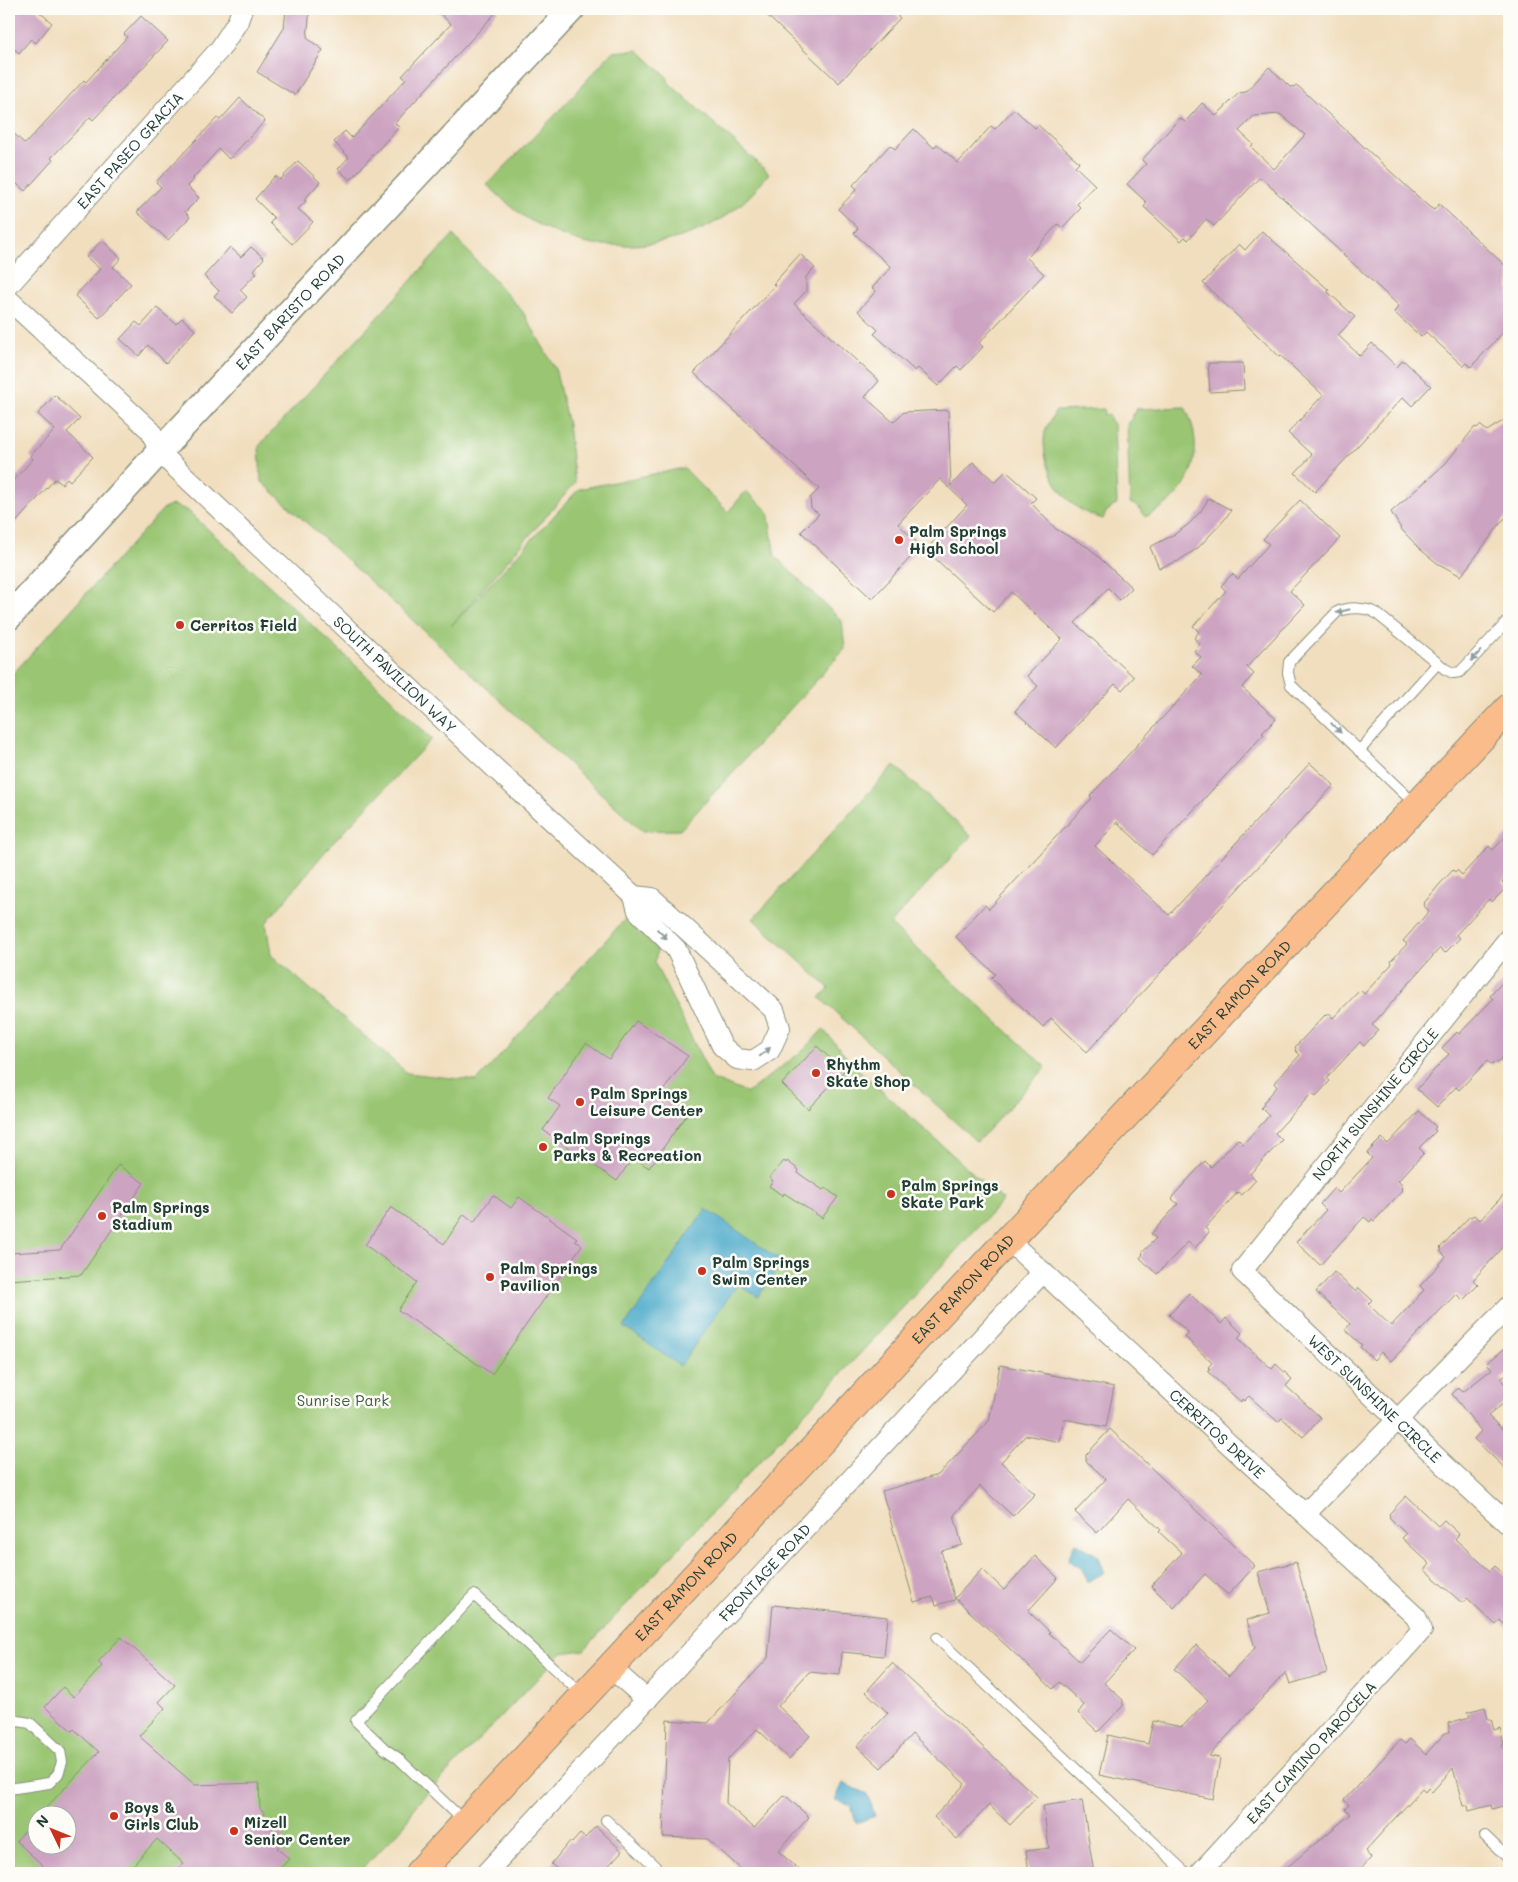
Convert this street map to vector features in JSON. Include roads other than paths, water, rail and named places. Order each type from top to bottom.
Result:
[{"type":"main road","name":"EAST RAMON ROAD","points":[[419,1873],[1008,1240],[1509,708]]},
{"type":"street","name":"EAST PASEO GRACIA","points":[[9,285],[220,49],[238,21],[242,9]]},
{"type":"street","name":"EAST BARISTO ROAD","points":[[9,617],[159,452],[572,9]]},
{"type":"street","points":[[9,300],[151,431],[159,452]]},
{"type":"street","name":"SOUTH PAVILION WAY","points":[[159,452],[499,772],[634,896],[638,911],[676,949],[722,1046],[737,1059],[753,1061],[770,1050],[780,1028],[774,1010],[652,898],[634,896]]},
{"type":"street","name":"NORTH SUNSHINE CIRCLE","points":[[1242,1271],[1509,938]]},
{"type":"street","name":"CERRITOS DRIVE","points":[[1008,1240],[1416,1617],[1422,1630]]},
{"type":"street","name":"WEST SUNSHINE CIRCLE","points":[[1242,1271],[1509,1525]]},
{"type":"street","name":"FRONTAGE ROAD","points":[[486,1873],[1043,1272]]},
{"type":"street","points":[[1305,1514],[1509,1306]]},
{"type":"street","name":"EAST CAMINO PAROCELA","points":[[1200,1873],[1422,1630]]},
{"type":"street","points":[[610,1667],[647,1700]]},
{"type":"lane","points":[[1418,806],[1291,685],[1288,673],[1289,662],[1342,609],[1370,609],[1453,673],[1460,672],[1509,620]]},
{"type":"lane","points":[[1359,751],[1438,663]]},
{"type":"lane","points":[[466,1823],[356,1721],[474,1595],[584,1696]]},
{"type":"lane","points":[[937,1638],[1186,1873]]},
{"type":"lane","points":[[9,1726],[18,1721],[30,1723],[60,1752],[62,1762],[58,1774],[49,1783],[9,1789]]},
{"type":"lane","points":[[606,1820],[662,1873]]},
{"type":"lane","points":[[1485,1836],[1509,1859]]},
{"type":"water","points":[[706,1209],[783,1262],[758,1297],[738,1284],[680,1366],[624,1327]]},
{"type":"water","points":[[1075,1542],[1097,1555],[1104,1573],[1087,1582],[1082,1569],[1068,1560]]},
{"type":"water","points":[[843,1783],[868,1794],[875,1816],[856,1823],[851,1805],[835,1800]]},
{"type":"place","name":"Palm Springs High School","points":[[899,540]]},
{"type":"place","name":"Cerritos Field","points":[[180,625]]},
{"type":"place","name":"Rhythm Skate Shop","points":[[816,1073]]},
{"type":"place","name":"Palm Springs Leisure Center","points":[[580,1102]]},
{"type":"place","name":"Palm Springs Parks & Recreation","points":[[543,1147]]},
{"type":"place","name":"Palm Springs Skate Park","points":[[891,1194]]},
{"type":"place","name":"Palm Springs Stadium","points":[[102,1216]]},
{"type":"place","name":"Palm Springs Swim Center","points":[[702,1271]]},
{"type":"place","name":"Palm Springs Pavilion","points":[[490,1277]]},
{"type":"place","name":"Boys & Girls Club","points":[[114,1816]]},
{"type":"place","name":"Mizell Senior Center","points":[[234,1831]]},
{"type":"park label","name":"Sunrise Park","points":[[343,1400]]}]
